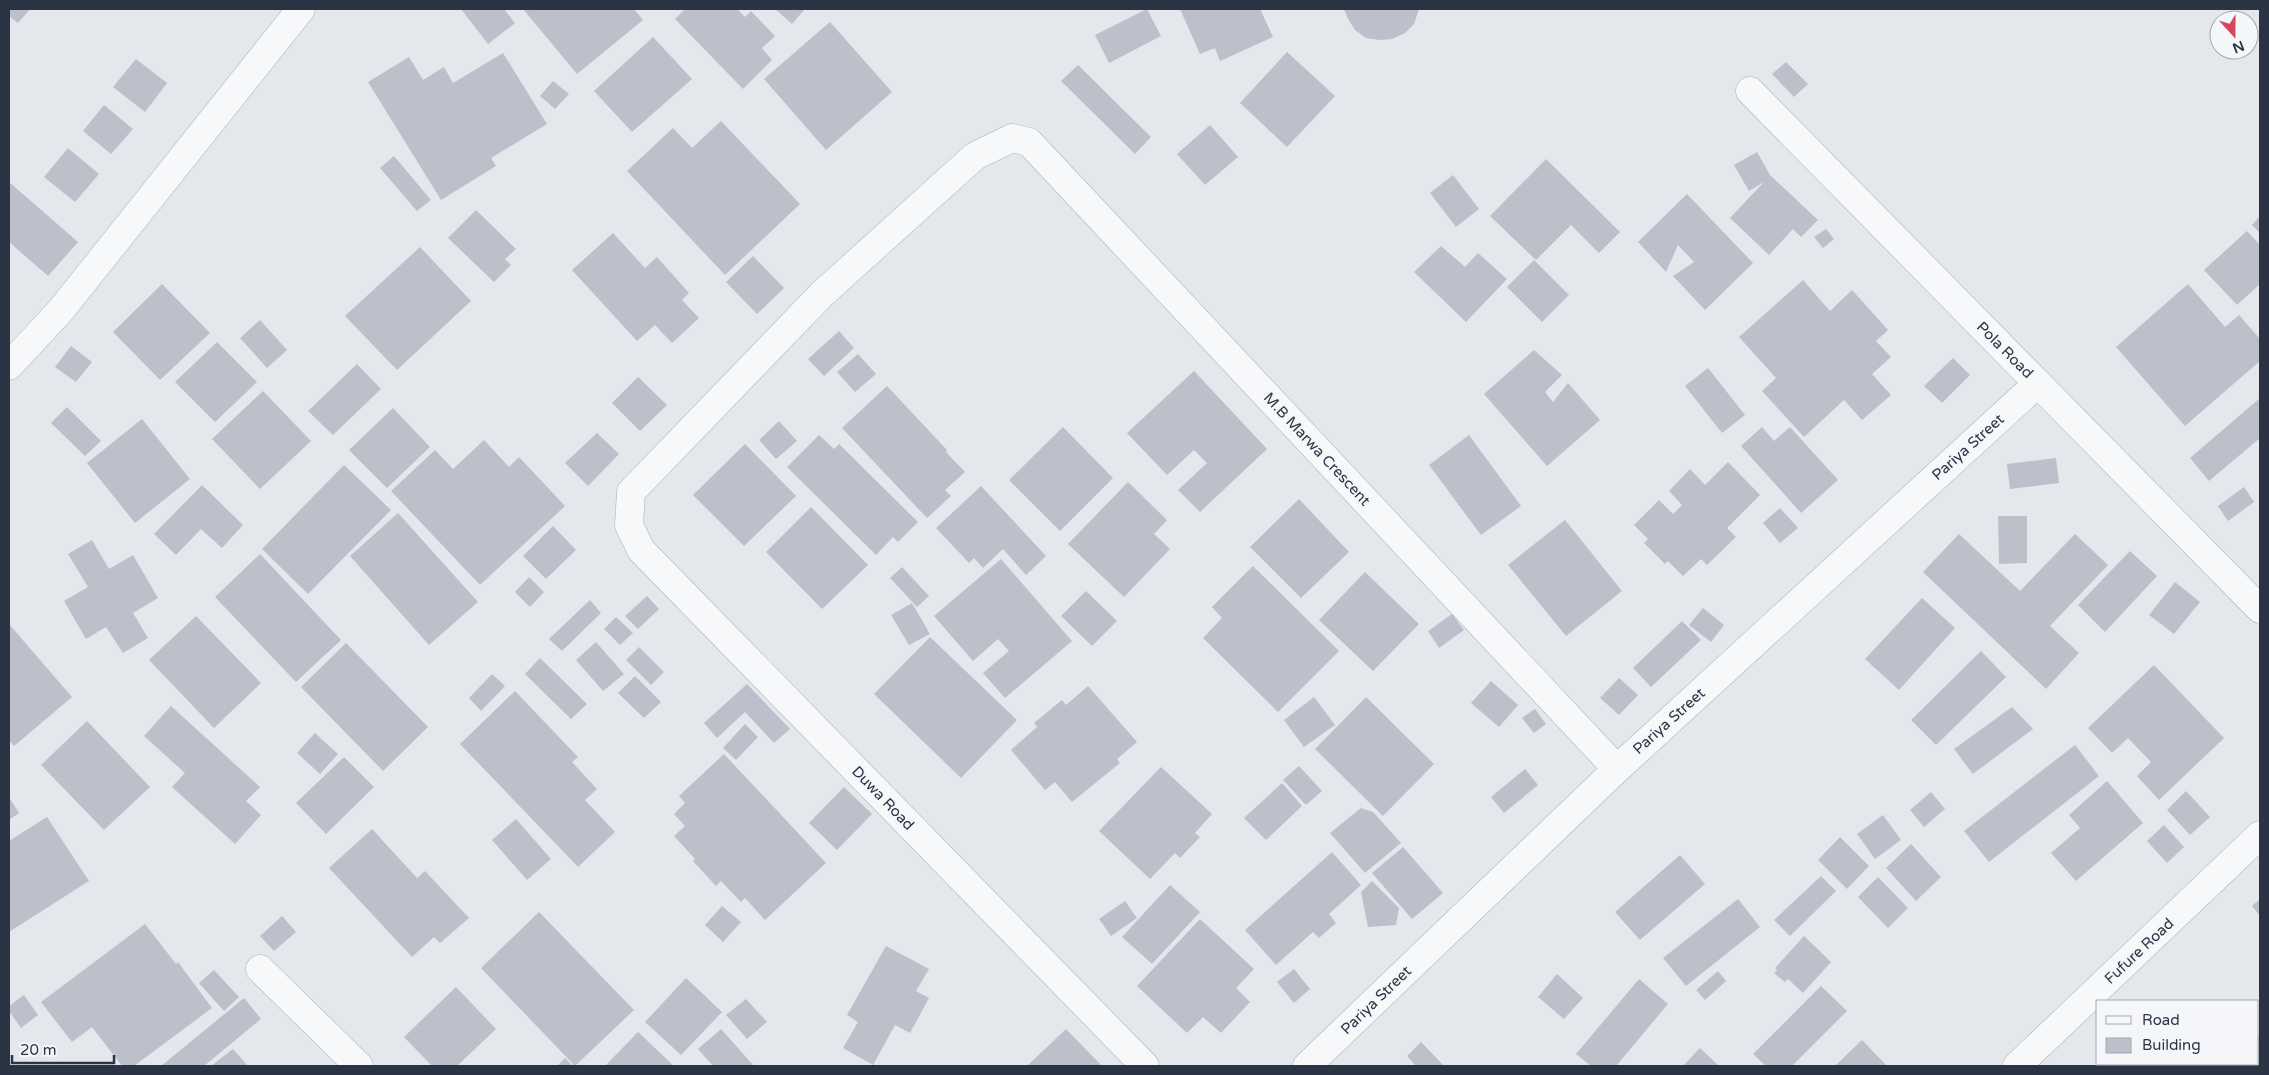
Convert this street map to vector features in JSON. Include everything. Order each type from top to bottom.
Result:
[{"type":"street","points":[[9,366],[61,310],[301,9]]},
{"type":"street","name":"Pola Road","points":[[1750,91],[2260,609]]},
{"type":"street","name":"Duwa Road","points":[[1012,138],[975,156],[822,294],[631,492],[629,525],[641,550],[1145,1066]]},
{"type":"street","name":"M.B Marwa Crescent","points":[[1012,138],[1029,142],[1617,769]]},
{"type":"street","name":"Pariya Street","points":[[1307,1066],[1617,769],[2038,383]]},
{"type":"street","name":"Fufure Road","points":[[2017,1066],[2260,835]]},
{"type":"street","points":[[260,969],[358,1066]]},
{"type":"building","points":[[9,9],[30,9],[18,23],[9,16]]},
{"type":"building","points":[[461,9],[504,9],[515,23],[488,44]]},
{"type":"building","points":[[523,9],[634,9],[643,20],[577,74]]},
{"type":"building","points":[[685,9],[737,9],[745,17],[751,11],[775,36],[762,48],[772,60],[743,89],[675,19]]},
{"type":"building","points":[[775,9],[805,9],[792,24]]},
{"type":"building","points":[[1147,9],[1161,36],[1109,63],[1095,35]]},
{"type":"building","points":[[1180,9],[1260,9],[1273,37],[1220,61],[1215,48],[1200,54]]},
{"type":"building","points":[[1344,9],[1419,9],[1414,24],[1405,33],[1392,39],[1379,40],[1366,38],[1355,30]]},
{"type":"building","points":[[830,22],[892,92],[826,150],[764,79]]},
{"type":"building","points":[[653,37],[692,79],[632,132],[594,91]]},
{"type":"building","points":[[1287,52],[1335,96],[1287,147],[1240,103]]},
{"type":"building","points":[[503,53],[547,124],[491,158],[496,166],[441,200],[368,82],[409,57],[423,80],[444,67],[453,83]]},
{"type":"building","points":[[136,59],[167,83],[145,112],[113,87]]},
{"type":"building","points":[[1786,62],[1808,84],[1794,97],[1772,74]]},
{"type":"building","points":[[1078,65],[1151,137],[1135,154],[1061,81]]},
{"type":"building","points":[[553,81],[569,94],[555,109],[540,96]]},
{"type":"building","points":[[104,105],[133,129],[111,154],[83,131]]},
{"type":"building","points":[[721,121],[800,204],[725,275],[627,171],[673,128],[692,148]]},
{"type":"building","points":[[1210,125],[1238,157],[1205,185],[1177,154]]},
{"type":"building","points":[[68,148],[99,174],[75,202],[44,177]]},
{"type":"building","points":[[1757,152],[1770,175],[1818,220],[1801,237],[1793,229],[1769,255],[1730,218],[1764,182],[1749,191],[1734,165]]},
{"type":"building","points":[[394,156],[431,200],[417,211],[380,168]]},
{"type":"building","points":[[1546,159],[1620,232],[1599,253],[1571,225],[1536,260],[1490,216]]},
{"type":"building","points":[[1453,175],[1479,209],[1456,227],[1430,193]]},
{"type":"building","points":[[9,182],[78,242],[48,276],[9,242]]},
{"type":"building","points":[[1687,194],[1753,263],[1705,310],[1673,276],[1694,262],[1678,245],[1666,272],[1638,242]]},
{"type":"building","points":[[476,210],[516,249],[505,259],[511,265],[494,282],[448,238]]},
{"type":"building","points":[[2260,216],[2260,233],[2252,225]]},
{"type":"building","points":[[1826,229],[1834,239],[1823,248],[1814,237]]},
{"type":"building","points":[[2247,231],[2260,245],[2260,284],[2237,305],[2204,270]]},
{"type":"building","points":[[613,233],[645,268],[657,257],[689,293],[682,300],[699,318],[672,343],[655,325],[637,341],[572,270]]},
{"type":"building","points":[[1441,246],[1465,267],[1478,253],[1507,279],[1466,322],[1414,272]]},
{"type":"building","points":[[420,247],[471,301],[397,370],[345,316]]},
{"type":"building","points":[[753,256],[784,288],[757,314],[726,282]]},
{"type":"building","points":[[1534,260],[1569,295],[1542,322],[1507,287]]},
{"type":"building","points":[[1803,280],[1830,311],[1852,290],[1888,330],[1876,341],[1891,357],[1872,374],[1891,395],[1862,420],[1844,400],[1804,437],[1762,391],[1776,378],[1739,337]]},
{"type":"building","points":[[162,284],[210,333],[160,380],[113,332]]},
{"type":"building","points":[[2188,284],[2225,327],[2239,315],[2260,339],[2260,361],[2185,426],[2116,347]]},
{"type":"building","points":[[260,320],[287,350],[267,368],[240,338]]},
{"type":"building","points":[[839,331],[854,348],[824,376],[808,359]]},
{"type":"building","points":[[217,342],[257,382],[215,422],[175,382]]},
{"type":"building","points":[[71,346],[92,362],[76,382],[55,367]]},
{"type":"building","points":[[1534,350],[1562,375],[1545,392],[1553,402],[1568,383],[1600,420],[1547,466],[1484,394]]},
{"type":"building","points":[[858,354],[876,374],[855,392],[837,372]]},
{"type":"building","points":[[1953,358],[1970,375],[1942,403],[1924,386]]},
{"type":"building","points":[[357,364],[381,389],[333,435],[308,411]]},
{"type":"building","points":[[1708,368],[1745,415],[1722,433],[1685,386]]},
{"type":"building","points":[[1194,371],[1267,449],[1200,512],[1178,490],[1207,463],[1194,450],[1167,475],[1127,433]]},
{"type":"building","points":[[638,377],[667,405],[640,431],[612,403]]},
{"type":"building","points":[[887,386],[965,472],[945,490],[951,496],[927,518],[842,428]]},
{"type":"building","points":[[263,391],[311,441],[260,489],[212,439]]},
{"type":"building","points":[[2260,398],[2260,438],[2209,481],[2190,458]]},
{"type":"building","points":[[67,407],[101,441],[85,456],[51,423]]},
{"type":"building","points":[[393,408],[430,447],[387,488],[349,450]]},
{"type":"building","points":[[142,419],[190,479],[135,523],[87,463]]},
{"type":"building","points":[[779,421],[797,441],[776,459],[759,440]]},
{"type":"building","points":[[1063,427],[1113,478],[1060,531],[1009,480]]},
{"type":"building","points":[[1762,427],[1774,441],[1790,427],[1838,480],[1801,513],[1741,446]]},
{"type":"building","points":[[597,433],[619,454],[588,486],[565,463]]},
{"type":"building","points":[[819,435],[834,449],[839,444],[918,522],[898,542],[893,537],[876,555],[787,467]]},
{"type":"building","points":[[1469,435],[1521,506],[1481,535],[1429,465]]},
{"type":"building","points":[[484,440],[509,467],[519,457],[565,506],[480,585],[391,491],[435,450],[453,469]]},
{"type":"building","points":[[745,444],[796,496],[744,546],[693,495]]},
{"type":"building","points":[[2056,458],[2059,483],[2010,489],[2007,464]]},
{"type":"building","points":[[1728,462],[1760,495],[1727,528],[1736,537],[1707,565],[1701,559],[1683,576],[1668,561],[1665,564],[1644,543],[1648,539],[1634,525],[1659,500],[1673,514],[1682,505],[1669,491],[1690,469],[1705,485]]},
{"type":"building","points":[[344,465],[391,510],[308,594],[262,549]]},
{"type":"building","points":[[1128,482],[1167,520],[1154,534],[1170,549],[1124,597],[1068,544]]},
{"type":"building","points":[[202,485],[243,525],[222,548],[201,529],[176,555],[154,534]]},
{"type":"building","points":[[981,486],[1046,556],[1026,575],[1003,549],[983,568],[974,558],[969,563],[936,528]]},
{"type":"building","points":[[2244,487],[2254,502],[2228,521],[2218,506]]},
{"type":"building","points":[[1299,499],[1349,552],[1301,598],[1250,547]]},
{"type":"building","points":[[811,507],[868,565],[822,609],[766,552]]},
{"type":"building","points":[[1780,508],[1798,528],[1780,543],[1763,523]]},
{"type":"building","points":[[398,513],[478,602],[429,645],[350,556]]},
{"type":"building","points":[[1998,516],[2027,516],[2027,563],[1999,564]]},
{"type":"building","points":[[1565,520],[1622,591],[1566,636],[1508,565]]},
{"type":"building","points":[[553,526],[576,550],[546,579],[523,556]]},
{"type":"building","points":[[1959,534],[2020,591],[2075,534],[2108,565],[2050,626],[2079,653],[2046,689],[1923,572]]},
{"type":"building","points":[[92,540],[109,569],[133,555],[158,598],[133,613],[148,638],[123,653],[106,627],[86,639],[64,601],[88,587],[68,554]]},
{"type":"building","points":[[2130,551],[2157,576],[2105,632],[2078,605]]},
{"type":"building","points":[[260,554],[341,640],[296,682],[215,597]]},
{"type":"building","points":[[1001,559],[1072,641],[1005,698],[983,673],[1009,651],[998,639],[973,661],[934,616]]},
{"type":"building","points":[[1253,566],[1339,651],[1278,712],[1203,638],[1222,618],[1212,607]]},
{"type":"building","points":[[902,567],[929,596],[917,607],[890,578]]},
{"type":"building","points":[[1365,572],[1419,624],[1373,671],[1319,620]]},
{"type":"building","points":[[529,577],[544,592],[530,607],[515,592]]},
{"type":"building","points":[[2175,582],[2200,602],[2174,634],[2149,615]]},
{"type":"building","points":[[1086,591],[1117,621],[1092,646],[1061,616]]},
{"type":"building","points":[[647,596],[659,609],[638,629],[625,616]]},
{"type":"building","points":[[1922,598],[1955,628],[1899,690],[1865,659]]},
{"type":"building","points":[[590,600],[601,613],[562,651],[549,639]]},
{"type":"building","points":[[912,603],[930,634],[909,645],[891,615]]},
{"type":"building","points":[[1703,608],[1724,625],[1711,642],[1689,625]]},
{"type":"building","points":[[1452,614],[1464,630],[1439,648],[1428,631]]},
{"type":"building","points":[[196,616],[261,683],[214,728],[149,660]]},
{"type":"building","points":[[616,617],[633,633],[620,645],[604,629]]},
{"type":"building","points":[[1682,621],[1701,640],[1651,687],[1633,668]]},
{"type":"building","points":[[9,624],[72,697],[14,746],[9,740]]},
{"type":"building","points":[[930,637],[1017,720],[961,778],[874,694]]},
{"type":"building","points":[[596,642],[624,674],[603,691],[576,660]]},
{"type":"building","points":[[346,643],[428,727],[383,771],[301,687]]},
{"type":"building","points":[[639,647],[664,672],[651,685],[626,660]]},
{"type":"building","points":[[1981,651],[2006,677],[1936,745],[1911,720]]},
{"type":"building","points":[[540,658],[587,704],[571,719],[525,674]]},
{"type":"building","points":[[2154,665],[2224,738],[2159,800],[2137,776],[2151,762],[2128,738],[2112,753],[2088,728]]},
{"type":"building","points":[[492,674],[505,686],[481,711],[469,698]]},
{"type":"building","points":[[635,676],[661,702],[644,718],[618,693]]},
{"type":"building","points":[[1619,678],[1638,695],[1619,715],[1600,698]]},
{"type":"building","points":[[1491,681],[1518,705],[1499,727],[1471,703]]},
{"type":"building","points":[[747,684],[790,729],[774,743],[745,712],[717,738],[704,723]]},
{"type":"building","points":[[1088,686],[1137,742],[1117,759],[1120,763],[1072,802],[1055,782],[1045,790],[1011,750],[1037,727],[1034,723],[1062,700],[1066,705]]},
{"type":"building","points":[[515,691],[578,757],[572,762],[597,789],[585,800],[615,832],[578,867],[460,744]]},
{"type":"building","points":[[1314,697],[1335,725],[1304,747],[1284,720]]},
{"type":"building","points":[[1366,697],[1434,764],[1383,816],[1315,749]]},
{"type":"building","points":[[171,706],[260,787],[246,801],[261,815],[235,844],[172,787],[185,773],[144,736]]},
{"type":"building","points":[[2012,707],[2033,729],[1973,774],[1954,749]]},
{"type":"building","points":[[1535,709],[1546,724],[1534,733],[1522,718]]},
{"type":"building","points":[[87,721],[150,787],[104,830],[41,765]]},
{"type":"building","points":[[745,724],[758,737],[736,760],[723,748]]},
{"type":"building","points":[[315,733],[338,754],[320,774],[297,753]]},
{"type":"building","points":[[2075,745],[2099,776],[1989,862],[1964,831]]},
{"type":"building","points":[[724,754],[826,863],[765,920],[745,898],[741,902],[721,881],[716,886],[693,861],[695,859],[674,836],[685,826],[674,814],[685,803],[679,796]]},
{"type":"building","points":[[344,757],[374,787],[326,834],[296,803]]},
{"type":"building","points":[[1299,766],[1322,791],[1306,805],[1283,780]]},
{"type":"building","points":[[1161,767],[1212,814],[1195,833],[1200,837],[1180,858],[1175,853],[1150,879],[1099,831]]},
{"type":"building","points":[[1525,769],[1538,785],[1504,813],[1491,797]]},
{"type":"building","points":[[2107,781],[2143,823],[2076,881],[2051,853],[2080,828],[2069,815]]},
{"type":"building","points":[[1282,783],[1302,806],[1266,840],[1244,818]]},
{"type":"building","points":[[844,787],[872,814],[837,850],[809,823]]},
{"type":"building","points":[[2186,791],[2210,817],[2190,835],[2167,810]]},
{"type":"building","points":[[1931,792],[1945,809],[1924,827],[1910,810]]},
{"type":"building","points":[[9,797],[19,813],[9,820]]},
{"type":"building","points":[[1361,808],[1373,812],[1401,843],[1365,873],[1330,833]]},
{"type":"building","points":[[1883,815],[1901,840],[1875,859],[1857,834]]},
{"type":"building","points":[[47,817],[89,881],[9,932],[9,841]]},
{"type":"building","points":[[516,819],[551,859],[527,880],[492,840]]},
{"type":"building","points":[[2164,825],[2184,847],[2167,863],[2147,841]]},
{"type":"building","points":[[372,829],[417,878],[425,871],[469,918],[440,943],[434,937],[412,957],[329,868]]},
{"type":"building","points":[[1840,837],[1869,866],[1847,889],[1818,860]]},
{"type":"building","points":[[1911,844],[1941,877],[1916,901],[1886,868]]},
{"type":"building","points":[[1403,847],[1443,893],[1412,919],[1372,873]]},
{"type":"building","points":[[1332,852],[1361,885],[1329,914],[1336,923],[1319,938],[1313,932],[1276,965],[1245,930]]},
{"type":"building","points":[[1680,855],[1705,884],[1640,940],[1615,912]]},
{"type":"building","points":[[1821,876],[1836,891],[1790,936],[1774,920]]},
{"type":"building","points":[[1878,877],[1908,908],[1888,928],[1858,897]]},
{"type":"building","points":[[1372,881],[1399,908],[1396,925],[1368,927],[1361,892]]},
{"type":"building","points":[[1170,885],[1200,912],[1152,964],[1122,937]]},
{"type":"building","points":[[1738,899],[1760,927],[1686,986],[1663,958]]},
{"type":"building","points":[[2260,899],[2260,916],[2252,906]]},
{"type":"building","points":[[1125,901],[1137,918],[1111,936],[1099,919]]},
{"type":"building","points":[[722,906],[741,922],[723,942],[705,925]]},
{"type":"building","points":[[539,912],[634,1010],[575,1066],[481,968]]},
{"type":"building","points":[[282,916],[296,932],[274,951],[260,936]]},
{"type":"building","points":[[1200,919],[1254,969],[1236,988],[1250,1002],[1221,1033],[1203,1017],[1187,1033],[1137,986]]},
{"type":"building","points":[[145,924],[176,964],[178,962],[212,1008],[134,1066],[122,1066],[92,1027],[72,1042],[41,1002]]},
{"type":"building","points":[[1804,936],[1831,962],[1803,993],[1788,979],[1785,982],[1774,973],[1777,970],[1775,968]]},
{"type":"building","points":[[886,946],[929,969],[916,991],[929,998],[910,1033],[895,1025],[873,1065],[843,1048],[858,1022],[847,1015]]},
{"type":"building","points":[[1294,969],[1310,989],[1294,1003],[1277,982]]},
{"type":"building","points":[[214,970],[239,997],[224,1011],[199,983]]},
{"type":"building","points":[[1718,971],[1726,981],[1705,1000],[1696,990]]},
{"type":"building","points":[[1557,974],[1583,998],[1564,1019],[1538,997]]},
{"type":"building","points":[[686,978],[722,1012],[681,1055],[645,1022]]},
{"type":"building","points":[[1639,979],[1668,1004],[1616,1066],[1591,1066],[1576,1054]]},
{"type":"building","points":[[1821,986],[1847,1011],[1792,1066],[1766,1066],[1753,1054]]},
{"type":"building","points":[[456,987],[496,1029],[457,1066],[432,1066],[404,1037]]},
{"type":"building","points":[[24,995],[38,1015],[21,1028],[9,1011],[9,1006]]},
{"type":"building","points":[[244,998],[261,1019],[204,1066],[161,1066]]},
{"type":"building","points":[[746,999],[767,1022],[747,1039],[726,1015]]},
{"type":"building","points":[[721,1029],[754,1066],[713,1066],[698,1049]]},
{"type":"building","points":[[1066,1029],[1102,1066],[1027,1066]]},
{"type":"building","points":[[638,1032],[674,1066],[605,1066]]},
{"type":"building","points":[[2260,1035],[2260,1066],[2180,1066],[2259,1065]]},
{"type":"building","points":[[1862,1040],[1887,1066],[1835,1066]]},
{"type":"building","points":[[1421,1042],[1444,1066],[1416,1066],[1407,1056]]},
{"type":"building","points":[[1700,1048],[1719,1066],[1683,1066]]},
{"type":"building","points":[[233,1049],[248,1066],[211,1066]]},
{"type":"building","points":[[565,1058],[573,1066],[557,1066]]}]
